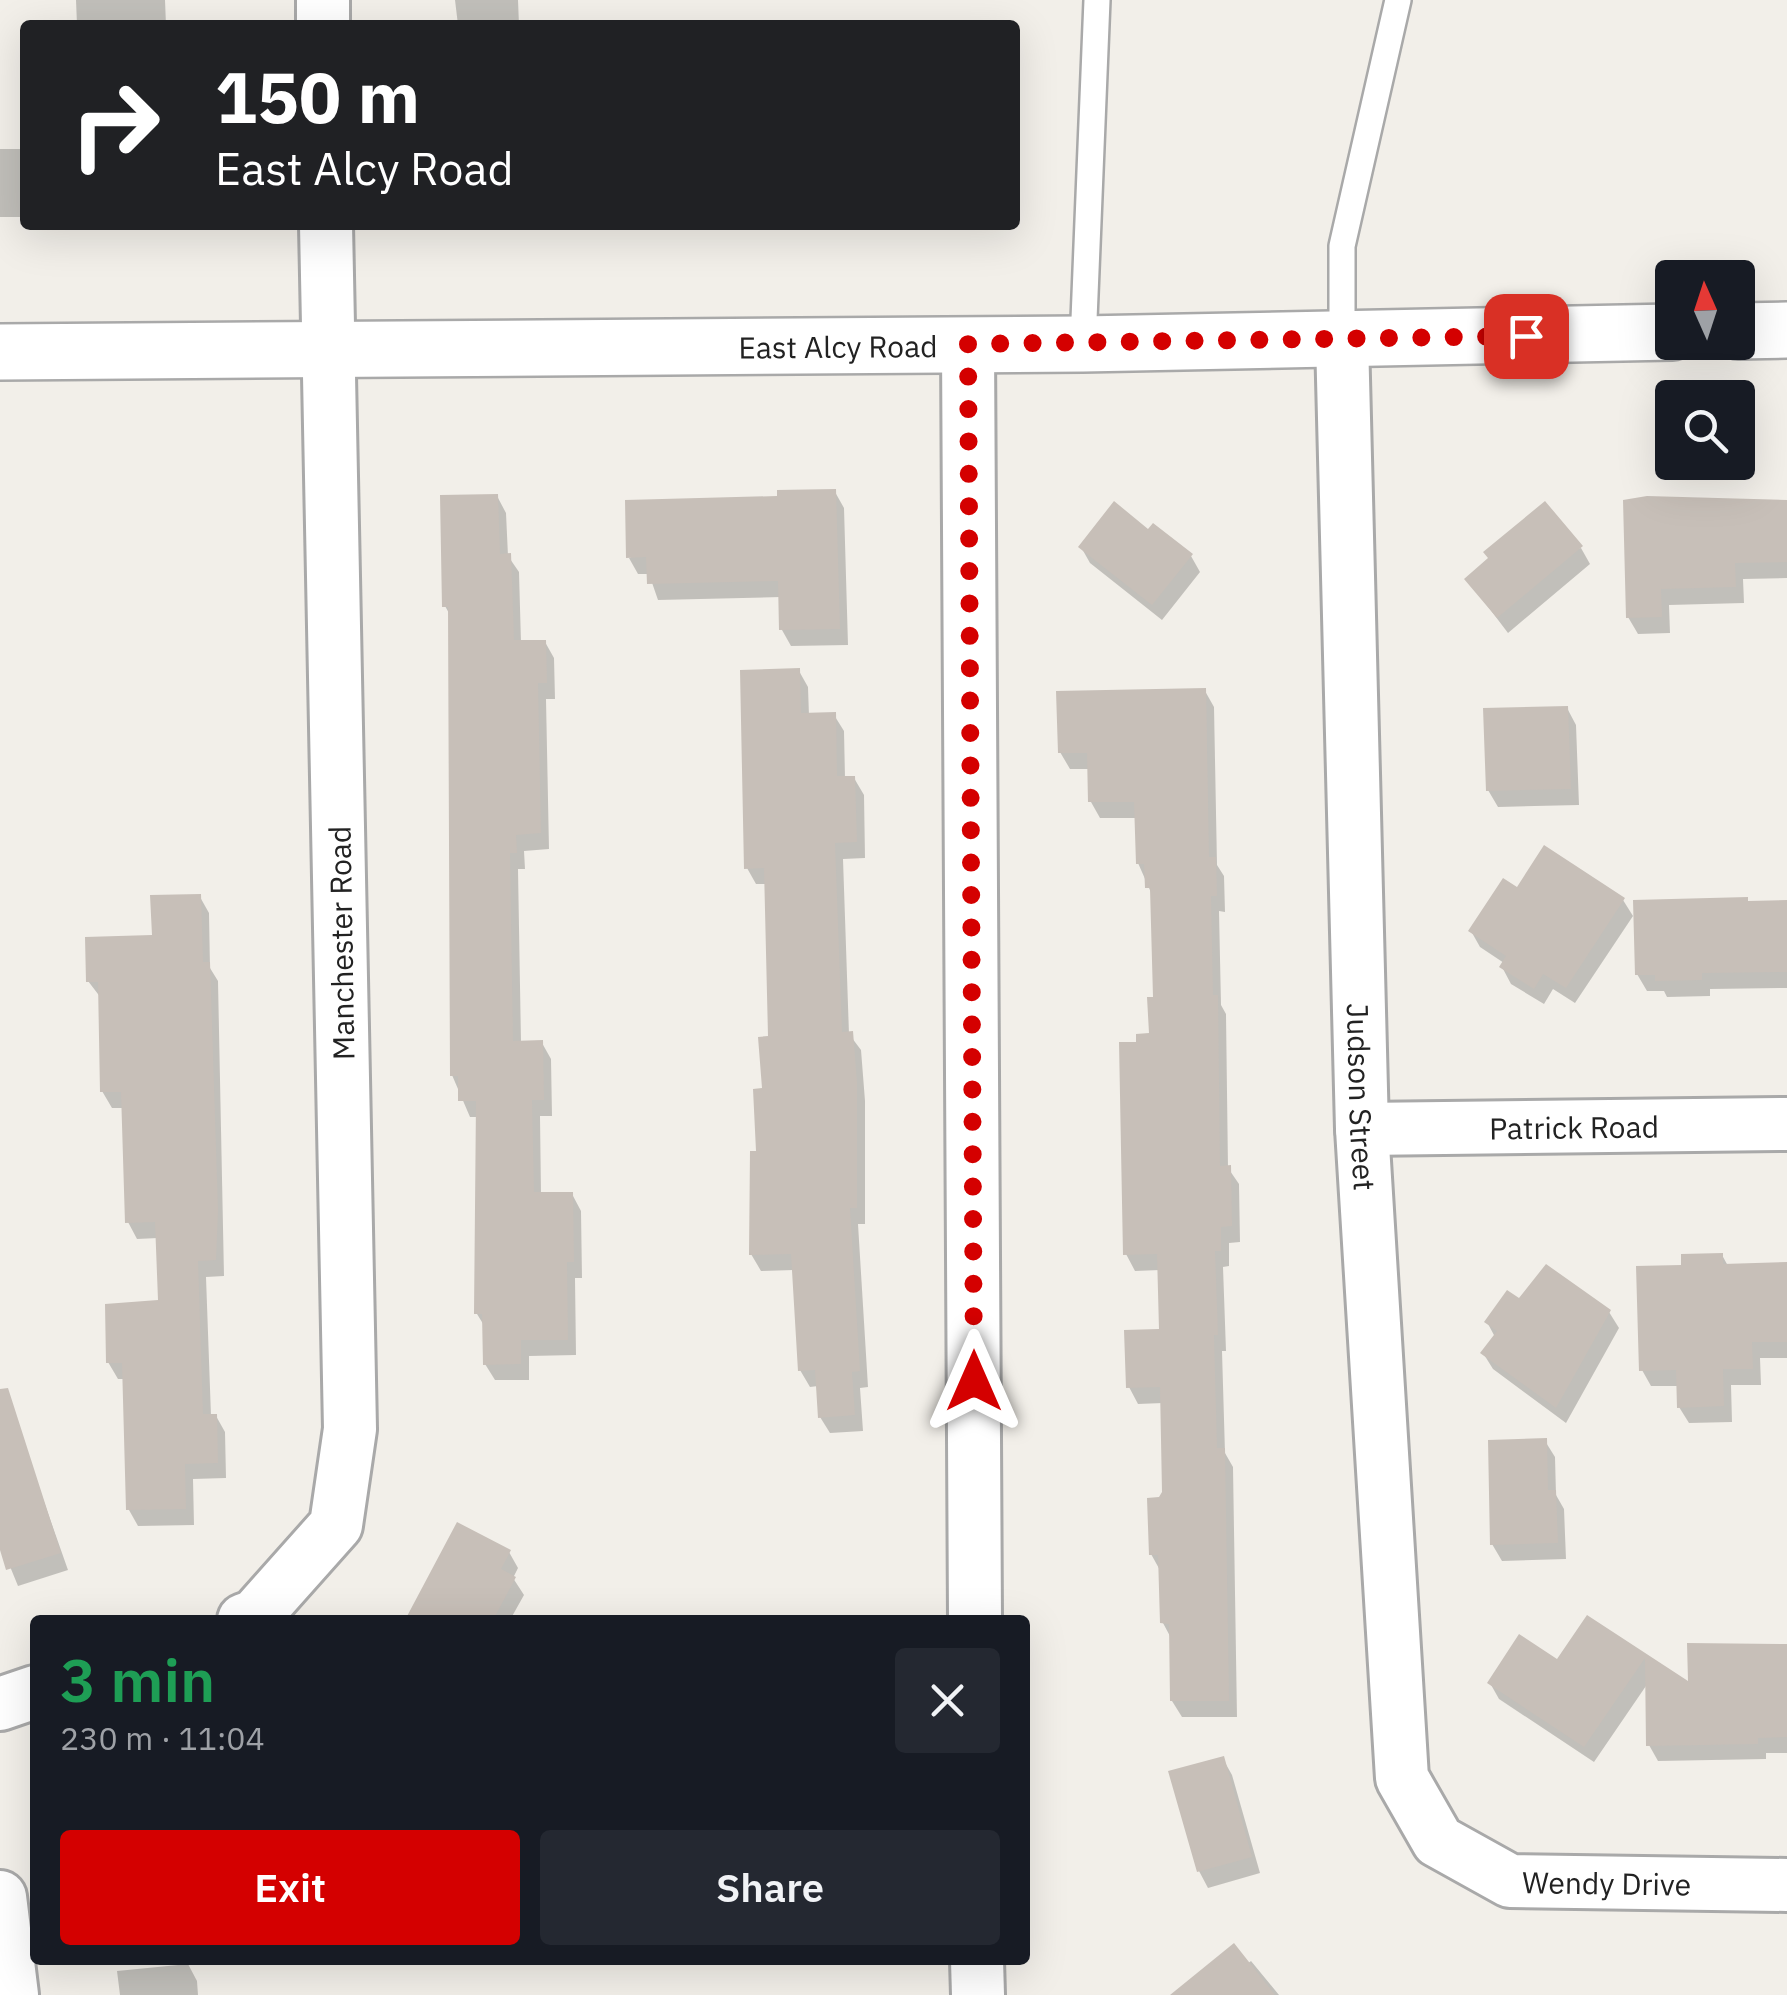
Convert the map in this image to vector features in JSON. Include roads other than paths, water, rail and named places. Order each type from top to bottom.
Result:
[{"type":"street","name":"Manchester Road","points":[[255,1615],[336,1526],[350,1429],[326,230]]},
{"type":"street","points":[[1755,331],[1787,330]]},
{"type":"street","name":"East Alcy Road","points":[[0,352],[1082,344],[1655,332]]},
{"type":"street","name":"Judson Street","points":[[1342,339],[1362,1129],[1402,1778],[1438,1841]]},
{"type":"street","points":[[968,344],[975,1615]]},
{"type":"street","name":"Patrick Road","points":[[1362,1129],[1787,1124]]},
{"type":"street","points":[[0,1704],[30,1694]]},
{"type":"street","name":"Wendy Drive","points":[[1438,1841],[1510,1881],[1787,1885]]},
{"type":"street","points":[[0,1897],[12,1995]]},
{"type":"street","points":[[977,1965],[978,1995]]},
{"type":"lane","points":[[1082,344],[1097,0]]},
{"type":"lane","points":[[1342,339],[1342,246],[1398,0]]}]
